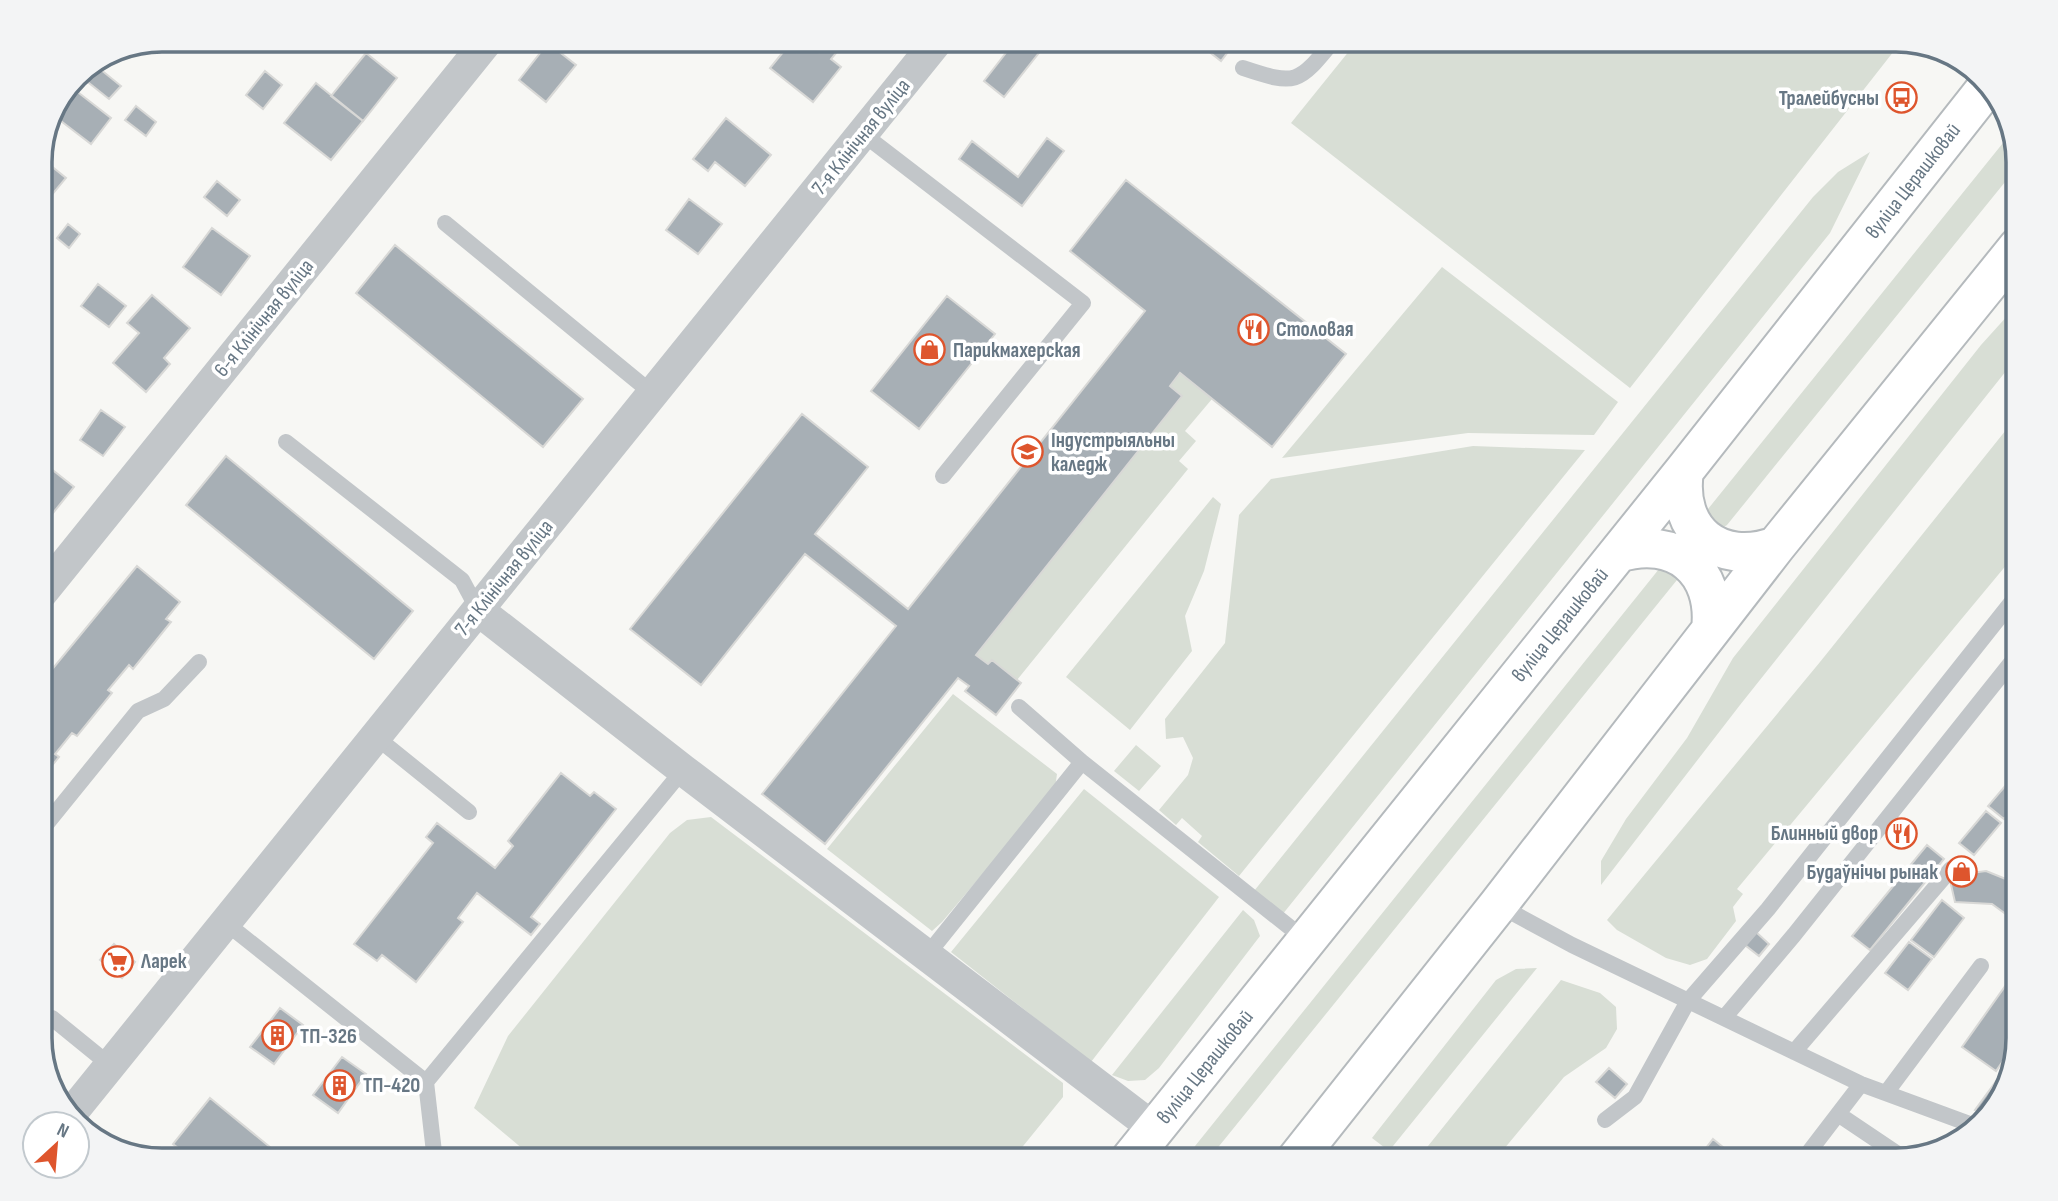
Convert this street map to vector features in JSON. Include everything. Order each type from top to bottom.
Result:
[{"type":"main road","name":"вуліца Церашковай","points":[[1140,1148],[1684,471],[1982,94]]},
{"type":"main road","points":[[1304,1148],[1498,905],[1776,546],[2005,263]]},
{"type":"main road","points":[[1684,471],[1681,489],[1684,506],[1690,522],[1701,536],[1729,552],[1761,552],[1776,546]]},
{"type":"main road","points":[[1618,553],[1651,547],[1684,558],[1696,569],[1711,598],[1711,630]]},
{"type":"street","name":"6-я Клінічная вуліца","points":[[53,579],[478,52]]},
{"type":"street","name":"7-я Клінічная вуліца","points":[[77,1107],[928,52]]},
{"type":"street","points":[[478,610],[683,770],[1155,1129]]},
{"type":"lane","points":[[1242,68],[1279,80],[1306,74],[1324,52]]},
{"type":"lane","points":[[863,134],[1083,303],[943,476]]},
{"type":"lane","points":[[445,223],[653,394]]},
{"type":"lane","points":[[286,442],[462,580],[478,610]]},
{"type":"lane","points":[[1605,1120],[1635,1097],[1688,1001],[1768,909],[2006,610]]},
{"type":"lane","points":[[53,816],[138,711],[164,699],[199,662]]},
{"type":"lane","points":[[1724,1018],[2006,670]]},
{"type":"lane","points":[[1019,707],[1082,762],[1307,941]]},
{"type":"lane","points":[[376,737],[469,812]]},
{"type":"lane","points":[[927,955],[1082,762]]},
{"type":"lane","points":[[425,1082],[683,770]]},
{"type":"lane","points":[[1794,1052],[1951,869],[1969,868]]},
{"type":"lane","points":[[1498,905],[1572,945],[1861,1084],[1966,1123]]},
{"type":"lane","points":[[226,923],[425,1082],[433,1148]]},
{"type":"lane","points":[[1886,1093],[1981,966]]},
{"type":"lane","points":[[53,1019],[111,1066]]},
{"type":"lane","points":[[1812,1148],[1861,1084]]},
{"type":"lane","points":[[1838,1114],[1889,1148]]},
{"type":"shaded area","points":[[1348,52],[1893,52],[1630,388],[1291,123]]},
{"type":"shaded area","points":[[2003,143],[2005,182],[1727,525],[1722,528],[1707,515],[1708,509]]},
{"type":"shaded area","points":[[1870,152],[1830,233],[1282,915],[1254,891],[1813,197],[1838,172]]},
{"type":"shaded area","points":[[1442,267],[1618,402],[1594,435],[1468,433],[1282,458]]},
{"type":"shaded area","points":[[2005,318],[2005,372],[1740,705],[1601,885],[1601,861],[1626,819],[1687,738],[1733,658],[1981,345]]},
{"type":"shaded area","points":[[1180,373],[1212,399],[1185,431],[1196,441],[1179,461],[1188,469],[1017,680],[992,660],[988,664],[976,655],[1182,396],[1170,386]]},
{"type":"shaded area","points":[[2005,431],[2005,566],[1737,889],[1743,894],[1733,907],[1736,921],[1707,959],[1690,965],[1666,958],[1617,930],[1607,920],[1820,662]]},
{"type":"shaded area","points":[[1473,446],[1585,450],[1239,876],[1198,842],[1202,836],[1182,818],[1176,825],[1159,810],[1188,775],[1193,758],[1183,737],[1166,739],[1165,719],[1225,643],[1239,515],[1271,479]]},
{"type":"shaded area","points":[[1213,497],[1221,504],[1204,571],[1185,616],[1192,651],[1130,730],[1066,677]]},
{"type":"shaded area","points":[[1659,569],[1681,575],[1218,1148],[1193,1148]]},
{"type":"shaded area","points":[[953,694],[1057,774],[1055,788],[932,931],[827,849]]},
{"type":"shaded area","points":[[1136,745],[1161,766],[1139,791],[1114,771]]},
{"type":"shaded area","points":[[1084,789],[1219,897],[1091,1062],[951,952]]},
{"type":"shaded area","points":[[711,817],[1063,1083],[1063,1097],[1022,1148],[522,1148],[474,1108],[508,1036],[670,833],[687,820]]},
{"type":"shaded area","points":[[1243,910],[1254,920],[1260,936],[1159,1068],[1145,1080],[1128,1081],[1112,1075]]},
{"type":"shaded area","points":[[1537,968],[1391,1148],[1385,1148],[1372,1138],[1496,980],[1516,969]]},
{"type":"shaded area","points":[[1561,980],[1600,993],[1616,1007],[1617,1029],[1606,1048],[1564,1077],[1505,1148],[1426,1148]]},
{"type":"building","points":[[541,52],[559,52],[576,65],[546,102],[519,80]]},
{"type":"building","points":[[783,52],[837,52],[831,59],[841,67],[813,102],[770,68]]},
{"type":"building","points":[[1007,52],[1040,52],[1004,97],[984,81]]},
{"type":"building","points":[[1209,52],[1228,52],[1221,61]]},
{"type":"building","points":[[366,53],[397,78],[363,121],[331,96]]},
{"type":"building","points":[[102,71],[121,86],[109,99],[88,82]]},
{"type":"building","points":[[265,71],[282,85],[263,109],[246,95]]},
{"type":"building","points":[[316,83],[363,121],[331,160],[284,123]]},
{"type":"building","points":[[78,92],[111,118],[91,144],[61,121]]},
{"type":"building","points":[[136,106],[156,122],[146,136],[125,120]]},
{"type":"building","points":[[726,118],[771,155],[745,186],[715,162],[708,171],[693,159]]},
{"type":"building","points":[[1047,138],[1064,151],[1022,206],[959,159],[972,141],[1018,177]]},
{"type":"building","points":[[53,168],[66,178],[53,194]]},
{"type":"building","points":[[1126,180],[1346,354],[1272,447],[1180,373],[1170,386],[1182,396],[976,655],[988,664],[992,660],[1021,683],[996,715],[965,691],[969,686],[958,678],[825,844],[762,794],[896,626],[805,554],[701,685],[630,629],[802,414],[868,467],[815,534],[908,609],[1145,311],[1070,251]]},
{"type":"building","points":[[217,181],[240,200],[227,216],[204,197]]},
{"type":"building","points":[[689,199],[722,224],[698,254],[666,230]]},
{"type":"building","points":[[68,224],[80,234],[69,248],[57,238]]},
{"type":"building","points":[[212,228],[250,256],[221,295],[183,267]]},
{"type":"building","points":[[395,245],[583,399],[543,447],[356,293]]},
{"type":"building","points":[[98,284],[126,306],[109,327],[81,306]]},
{"type":"building","points":[[152,295],[190,328],[164,358],[170,364],[146,392],[113,363],[139,333],[127,323]]},
{"type":"building","points":[[947,296],[995,334],[919,429],[871,391]]},
{"type":"building","points":[[101,410],[125,427],[103,456],[80,440]]},
{"type":"building","points":[[226,456],[413,611],[374,659],[186,505]]},
{"type":"building","points":[[53,470],[74,487],[53,513]]},
{"type":"building","points":[[137,566],[180,602],[166,619],[171,622],[133,669],[129,665],[108,690],[112,693],[77,736],[72,733],[55,754],[59,757],[53,764],[53,668]]},
{"type":"building","points":[[561,773],[590,796],[594,792],[616,809],[531,917],[540,924],[531,935],[477,893],[458,918],[463,922],[416,982],[382,955],[377,961],[354,944],[433,843],[426,837],[437,823],[495,868],[513,846],[508,841]]},
{"type":"building","points":[[2006,785],[2006,817],[2004,819],[1988,806]]},
{"type":"building","points":[[1986,811],[2001,823],[1974,855],[1959,843]]},
{"type":"building","name":"Блинный двор","points":[[1903,823],[1911,830],[1900,843],[1891,837]]},
{"type":"building","points":[[1927,845],[1944,859],[1870,950],[1852,936]]},
{"type":"building","points":[[1986,871],[2006,879],[2006,914],[1992,904],[1955,902],[1949,876]]},
{"type":"building","points":[[1942,900],[1964,918],[1934,957],[1911,940]]},
{"type":"building","points":[[1756,932],[1769,944],[1759,956],[1745,945]]},
{"type":"building","points":[[1909,942],[1932,959],[1908,990],[1885,973]]},
{"type":"building","name":"Ларек","points":[[114,944],[135,962],[122,978],[100,960]]},
{"type":"building","points":[[2006,985],[2005,1053],[1996,1071],[1962,1047]]},
{"type":"building","name":"ТП-326","points":[[280,1008],[303,1025],[274,1064],[250,1047]]},
{"type":"building","name":"ТП-420","points":[[342,1057],[366,1074],[338,1113],[313,1095]]},
{"type":"building","points":[[1609,1068],[1627,1084],[1615,1098],[1596,1082]]},
{"type":"building","points":[[1998,1079],[1983,1106],[1978,1111],[1975,1110]]},
{"type":"building","points":[[210,1098],[271,1148],[178,1148],[173,1144]]},
{"type":"building","points":[[1713,1139],[1724,1148],[1706,1148]]},
{"type":"place","name":"Тралейбусны","points":[[1902,98]]},
{"type":"place","name":"Столовая","points":[[1253,329]]},
{"type":"place","name":"Парикмахерская","points":[[930,350]]},
{"type":"place","name":"Індустрыяльны каледж","points":[[1028,452]]},
{"type":"place","name":"Блинный двор","points":[[1901,833]]},
{"type":"place","name":"Будаўнічы рынак","points":[[1961,872]]},
{"type":"place","name":"Ларек","points":[[118,961]]},
{"type":"place","name":"ТП-326","points":[[277,1036]]},
{"type":"place","name":"ТП-420","points":[[340,1085]]}]
